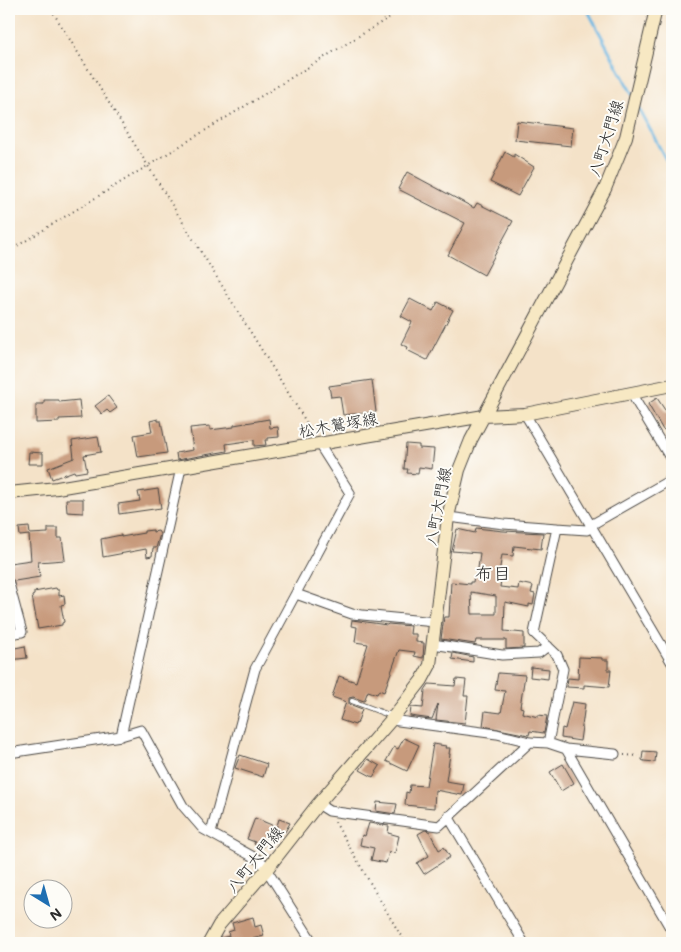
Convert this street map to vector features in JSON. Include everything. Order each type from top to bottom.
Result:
[{"type":"main road","name":"八町大門線","points":[[208,943],[219,925],[323,808],[422,680],[430,665],[448,517],[459,470],[471,440],[605,190],[626,137],[656,9]]},
{"type":"main road","name":"松木鷲塚線","points":[[9,493],[57,488],[181,468],[484,416],[525,414],[672,385]]},
{"type":"street","points":[[631,393],[672,462]]},
{"type":"street","points":[[525,414],[672,663]]},
{"type":"street","points":[[211,833],[255,669],[350,494],[319,444]]},
{"type":"street","points":[[121,736],[181,468]]},
{"type":"street","points":[[448,517],[504,524],[587,530],[672,479]]},
{"type":"street","points":[[548,743],[564,669],[557,654],[534,633],[556,528]]},
{"type":"street","points":[[9,584],[22,632],[9,634]]},
{"type":"street","points":[[296,594],[352,614],[435,622]]},
{"type":"street","points":[[433,644],[502,655],[539,652],[548,646]]},
{"type":"street","points":[[393,717],[497,734],[530,742],[548,743],[566,749],[615,754]]},
{"type":"street","points":[[9,753],[121,736],[141,730],[183,806],[203,829],[261,861],[313,943]]},
{"type":"street","points":[[323,808],[439,826],[530,742]]},
{"type":"street","points":[[566,749],[672,931]]},
{"type":"street","points":[[448,816],[524,943]]},
{"type":"lane","points":[[352,701],[393,717]]},
{"type":"path","points":[[52,9],[319,444]]},
{"type":"path","points":[[9,251],[403,9]]},
{"type":"path","points":[[615,754],[639,756]]},
{"type":"path","points":[[323,808],[405,943]]},
{"type":"building","points":[[517,121],[573,128],[571,146],[515,140]]},
{"type":"building","points":[[505,152],[514,157],[514,154],[534,167],[518,196],[490,182]]},
{"type":"building","points":[[407,172],[474,208],[477,203],[513,221],[484,275],[448,255],[465,223],[398,189]]},
{"type":"building","points":[[410,299],[433,311],[438,302],[453,310],[427,360],[407,350],[408,347],[401,344],[412,322],[401,316]]},
{"type":"building","points":[[372,380],[376,412],[343,415],[340,396],[331,397],[329,386]]},
{"type":"building","points":[[108,396],[117,408],[110,413],[107,410],[102,414],[95,406]]},
{"type":"building","points":[[657,398],[667,413],[672,410],[672,424],[663,430],[648,404]]},
{"type":"building","points":[[44,400],[59,400],[59,402],[79,400],[81,418],[59,419],[59,422],[36,423],[36,404],[44,404]]},
{"type":"building","points":[[158,419],[158,421],[161,421],[167,453],[138,457],[134,435],[152,432],[150,421]]},
{"type":"building","points":[[269,419],[270,428],[278,427],[279,437],[268,438],[268,440],[265,440],[266,445],[254,446],[254,440],[226,444],[227,451],[177,460],[176,453],[193,450],[190,428],[210,426],[210,430]]},
{"type":"building","points":[[98,437],[101,452],[84,455],[87,471],[75,473],[74,471],[52,479],[48,468],[74,458],[72,441]]},
{"type":"building","points":[[406,444],[419,445],[419,448],[434,449],[432,469],[419,467],[418,474],[407,473],[408,469],[404,469]]},
{"type":"building","points":[[29,452],[43,453],[43,464],[28,464]]},
{"type":"building","points":[[158,489],[161,508],[119,514],[118,504],[140,501],[138,492]]},
{"type":"building","points":[[66,499],[83,499],[83,513],[67,512]]},
{"type":"building","points":[[29,527],[30,534],[48,533],[48,528],[58,528],[58,538],[62,538],[65,560],[38,562],[40,577],[15,581],[9,578],[10,563],[31,560],[29,535],[20,536],[19,528]]},
{"type":"building","points":[[476,528],[543,533],[541,549],[514,546],[513,556],[502,555],[498,579],[501,580],[500,587],[518,589],[519,583],[533,586],[531,593],[535,594],[533,605],[529,604],[529,607],[505,602],[504,631],[524,633],[524,648],[506,649],[506,640],[476,640],[475,644],[441,639],[444,617],[449,617],[451,582],[470,584],[470,582],[473,582],[474,576],[477,576],[480,553],[452,551],[457,529],[475,533]],"holes":[[[471,592],[496,596],[496,614],[472,614]]]},
{"type":"building","points":[[153,530],[153,532],[158,531],[160,534],[156,548],[153,548],[152,556],[147,557],[146,549],[103,557],[101,539]]},
{"type":"building","points":[[56,588],[59,590],[59,596],[64,595],[65,604],[61,605],[64,622],[62,625],[38,629],[32,596],[34,592]]},
{"type":"building","points":[[352,620],[411,626],[410,634],[416,634],[416,642],[424,643],[423,658],[414,656],[415,652],[399,650],[384,692],[379,690],[377,694],[368,691],[364,701],[353,697],[349,698],[349,704],[362,709],[355,725],[340,720],[346,702],[332,697],[339,676],[356,682],[368,644],[355,642],[357,627],[351,626]]},
{"type":"building","points":[[25,646],[27,658],[9,660],[10,649]]},
{"type":"building","points":[[453,653],[473,657],[473,662],[452,659]]},
{"type":"building","points":[[579,657],[608,660],[608,670],[611,670],[609,687],[584,685],[584,688],[567,687],[568,678],[578,679]]},
{"type":"building","points":[[531,667],[549,669],[548,679],[530,677]]},
{"type":"building","points":[[498,673],[525,675],[520,707],[523,708],[522,713],[538,717],[538,715],[547,716],[544,733],[530,731],[529,735],[483,726],[485,711],[501,713],[505,691],[495,690]]},
{"type":"building","points":[[456,679],[466,680],[464,696],[468,696],[465,723],[436,720],[438,704],[432,719],[410,716],[411,707],[423,708],[425,690],[429,684],[455,686]]},
{"type":"building","points":[[572,702],[585,704],[580,741],[561,738],[562,728],[565,729]]},
{"type":"building","points":[[404,738],[419,745],[407,771],[386,761],[394,747],[398,749]]},
{"type":"building","points":[[433,744],[450,748],[446,781],[464,784],[462,795],[435,790],[434,808],[405,805],[406,792],[409,793],[410,785],[426,786]]},
{"type":"building","points":[[643,751],[656,752],[655,762],[642,760]]},
{"type":"building","points":[[240,755],[267,764],[263,777],[235,768]]},
{"type":"building","points":[[368,759],[380,766],[373,777],[360,770]]},
{"type":"building","points":[[563,764],[574,783],[561,791],[550,772]]},
{"type":"building","points":[[377,802],[397,804],[395,814],[376,811]]},
{"type":"building","points":[[255,818],[274,826],[268,842],[266,841],[263,847],[247,839]]},
{"type":"building","points":[[279,819],[290,823],[285,832],[276,829]]},
{"type":"building","points":[[369,823],[389,826],[388,833],[399,836],[395,853],[389,852],[386,863],[371,860],[374,848],[360,845],[362,835],[365,836]]},
{"type":"building","points":[[425,830],[429,831],[439,850],[444,847],[450,857],[424,874],[417,863],[429,856],[418,834]]},
{"type":"building","points":[[253,917],[255,927],[261,925],[264,936],[236,943],[218,943],[221,938],[229,936],[228,932],[234,930],[232,923]]},
{"type":"waterway","points":[[587,9],[632,94]]},
{"type":"waterway","points":[[638,107],[672,171]]},
{"type":"district","name":"布目","points":[[493,573]]}]
